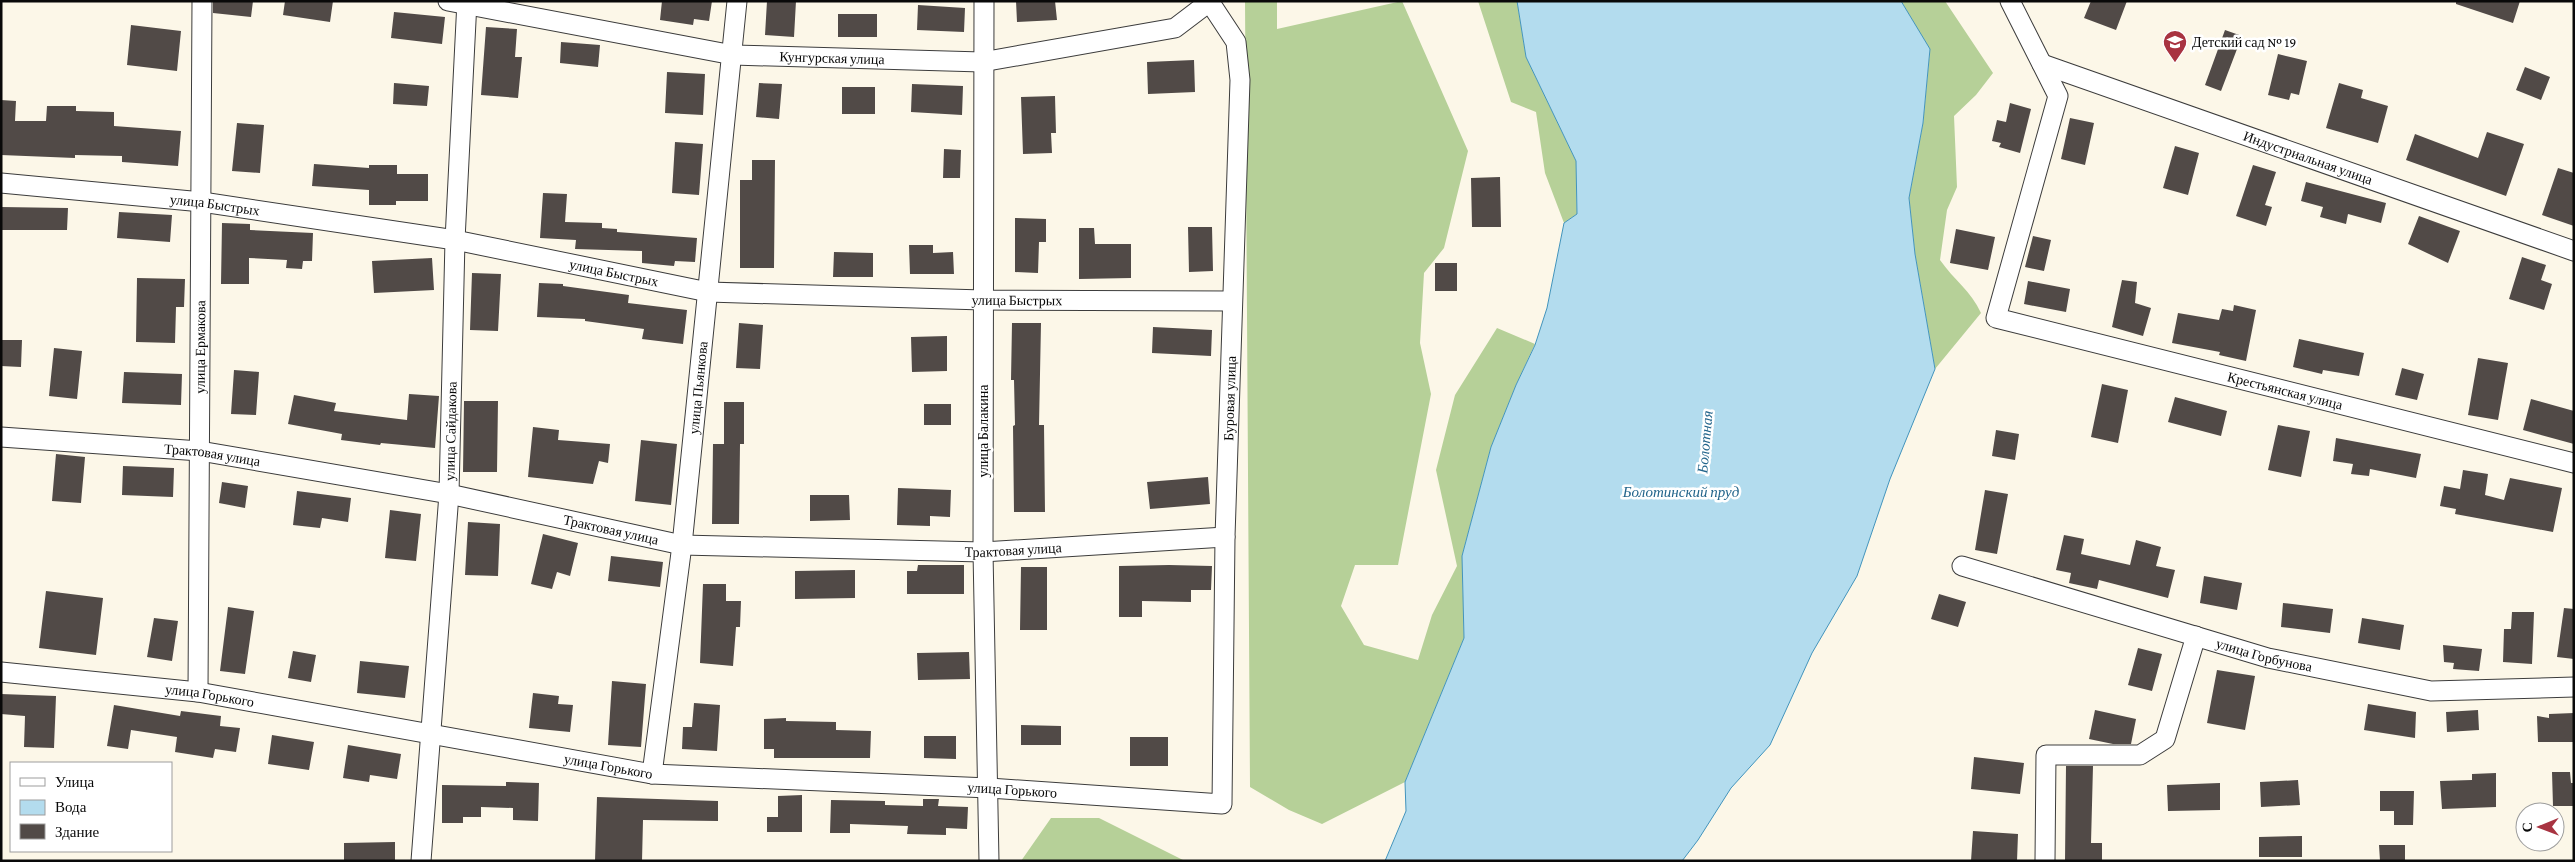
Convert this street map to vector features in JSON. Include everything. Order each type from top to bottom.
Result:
[{"type":"street","name":"улица Ермакова","points":[[198,692],[202,1]]},
{"type":"street","name":"улица Пьянкова","points":[[652,774],[682,544],[737,1]]},
{"type":"street","name":"улица Балакина","points":[[984,1],[982,62],[983,552],[989,861]]},
{"type":"street","points":[[2010,1],[2042,64]]},
{"type":"street","name":"Кунгурская улица","points":[[461,2],[733,55],[982,62],[1174,28],[1209,2]]},
{"type":"street","name":"улица Сайдакова","points":[[421,861],[449,494],[461,2]]},
{"type":"street","name":"Буровая улица","points":[[1209,2],[1236,42],[1240,80],[1225,537],[1222,804]]},
{"type":"street","name":"Индустриальная улица","points":[[2042,64],[2574,251]]},
{"type":"street","name":"Крестьянская улица","points":[[2042,64],[2058,96],[1996,318],[2574,463]]},
{"type":"street","name":"улица Быстрых","points":[[1,183],[202,202],[455,240],[708,292],[982,300],[1232,301]]},
{"type":"street","name":"Трактовая улица","points":[[1,437],[200,451],[449,494],[682,544],[983,552],[1225,537]]},
{"type":"street","name":"улица Горбунова","points":[[1962,566],[2268,658],[2431,692],[2574,687]]},
{"type":"street","points":[[2045,861],[2046,755],[2140,755],[2165,739],[2196,636]]},
{"type":"street","name":"улица Горького","points":[[1,672],[198,692],[652,774],[989,788],[1222,804]]},
{"type":"green space","points":[[1245,1],[1277,1],[1277,29],[1402,1],[1468,151],[1444,248],[1424,273],[1420,343],[1431,394],[1398,565],[1355,565],[1341,606],[1364,645],[1418,660],[1432,615],[1457,566],[1436,470],[1455,395],[1497,328],[1535,344],[1491,447],[1462,556],[1464,638],[1405,782],[1322,824],[1289,810],[1250,787]]},
{"type":"green space","points":[[1478,1],[1517,1],[1526,57],[1576,161],[1577,214],[1564,223],[1545,173],[1536,112],[1511,102]]},
{"type":"green space","points":[[1901,1],[1945,1],[1993,73],[1976,95],[1954,116],[1957,187],[1947,210],[1940,260],[1972,298],[1981,313],[1935,369],[1915,254],[1909,198],[1923,123],[1930,50]]},
{"type":"green space","points":[[1051,818],[1099,818],[1185,861],[1021,861]]},
{"type":"water","name":"Болотинский пруд","points":[[1517,1],[1901,1],[1930,49],[1923,123],[1909,198],[1915,254],[1935,369],[1890,479],[1857,576],[1812,653],[1770,745],[1731,788],[1698,840],[1682,861],[1385,861],[1406,811],[1405,782],[1464,638],[1462,556],[1491,447],[1516,385],[1535,345],[1547,308],[1564,223],[1577,214],[1576,161],[1526,57]]},
{"type":"building","points":[[213,1],[253,1],[251,17],[213,13]]},
{"type":"building","points":[[285,1],[333,1],[330,22],[283,15]]},
{"type":"building","points":[[662,1],[712,1],[709,21],[694,19],[693,25],[660,20]]},
{"type":"building","points":[[767,1],[796,1],[794,37],[765,35]]},
{"type":"building","points":[[1016,1],[1055,1],[1057,20],[1017,22]]},
{"type":"building","points":[[2091,1],[2127,1],[2116,30],[2084,18]]},
{"type":"building","points":[[2456,1],[2520,1],[2513,23],[2456,4]]},
{"type":"building","points":[[918,5],[965,8],[964,32],[917,30]]},
{"type":"building","points":[[394,12],[445,17],[442,44],[391,38]]},
{"type":"building","points":[[838,14],[877,14],[877,37],[838,37]]},
{"type":"building","points":[[131,25],[181,31],[177,71],[127,65]]},
{"type":"building","points":[[486,27],[517,29],[515,57],[522,57],[518,98],[481,95]]},
{"type":"building","points":[[2225,30],[2242,36],[2221,91],[2205,85]]},
{"type":"building","points":[[561,42],[600,45],[598,67],[560,63]]},
{"type":"building","points":[[2278,54],[2307,61],[2299,95],[2291,93],[2289,100],[2268,95]]},
{"type":"building","points":[[1194,60],[1195,92],[1148,94],[1147,62]]},
{"type":"building","points":[[2525,67],[2550,77],[2541,100],[2516,90]]},
{"type":"building","points":[[667,72],[705,74],[703,115],[665,113]]},
{"type":"building","points":[[394,83],[429,86],[427,106],[393,104]]},
{"type":"building","points":[[759,83],[782,84],[779,119],[756,117]]},
{"type":"building","points":[[2339,83],[2363,90],[2361,98],[2388,106],[2378,143],[2326,128]]},
{"type":"building","points":[[912,84],[963,86],[962,115],[911,112]]},
{"type":"building","points":[[842,87],[875,87],[875,114],[842,114]]},
{"type":"building","points":[[1055,96],[1056,133],[1051,133],[1052,153],[1023,154],[1021,97]]},
{"type":"building","points":[[1,100],[16,101],[15,121],[46,121],[47,106],[76,106],[76,111],[114,112],[114,126],[181,131],[178,166],[122,162],[122,156],[75,155],[75,158],[1,155]]},
{"type":"building","points":[[2010,103],[2031,109],[2020,153],[1999,147],[2001,143],[1992,141],[1997,120],[2006,122]]},
{"type":"building","points":[[2070,118],[2094,123],[2085,165],[2061,159]]},
{"type":"building","points":[[237,123],[264,125],[260,173],[232,171]]},
{"type":"building","points":[[2487,132],[2524,144],[2506,196],[2406,160],[2415,134],[2478,158]]},
{"type":"building","points":[[675,142],[703,144],[699,195],[672,193]]},
{"type":"building","points":[[2175,146],[2199,153],[2188,195],[2163,188]]},
{"type":"building","points":[[944,149],[961,150],[960,178],[943,178]]},
{"type":"building","points":[[752,160],[775,160],[774,268],[740,268],[740,180],[752,180]]},
{"type":"building","points":[[314,164],[369,168],[369,165],[397,165],[397,174],[428,174],[428,201],[396,201],[396,205],[369,205],[369,190],[312,186]]},
{"type":"building","points":[[2253,165],[2276,172],[2265,205],[2272,207],[2266,226],[2236,216]]},
{"type":"building","points":[[2558,168],[2574,173],[2574,226],[2542,215]]},
{"type":"building","points":[[1500,177],[1501,227],[1472,227],[1471,178]]},
{"type":"building","points":[[2306,182],[2386,203],[2381,223],[2348,214],[2346,224],[2320,217],[2323,207],[2301,201]]},
{"type":"building","points":[[543,193],[567,194],[565,222],[602,223],[602,228],[617,229],[617,232],[697,238],[695,262],[675,261],[674,266],[642,263],[642,251],[575,249],[576,240],[540,238]]},
{"type":"building","points":[[1,207],[68,208],[67,230],[1,230]]},
{"type":"building","points":[[119,212],[172,215],[170,242],[117,238]]},
{"type":"building","points":[[2419,216],[2460,231],[2448,263],[2408,244]]},
{"type":"building","points":[[1015,218],[1046,219],[1046,242],[1039,242],[1038,273],[1015,272]]},
{"type":"building","points":[[222,223],[250,224],[250,230],[313,233],[312,261],[303,261],[302,269],[286,268],[287,260],[249,258],[249,284],[221,284]]},
{"type":"building","points":[[1188,227],[1212,227],[1213,271],[1189,272]]},
{"type":"building","points":[[1079,228],[1094,228],[1095,244],[1131,244],[1131,278],[1079,279]]},
{"type":"building","points":[[1956,229],[1995,237],[1988,270],[1950,263]]},
{"type":"building","points":[[2033,236],[2051,240],[2044,271],[2025,267]]},
{"type":"building","points":[[909,245],[933,245],[933,253],[953,252],[954,274],[910,274]]},
{"type":"building","points":[[834,252],[873,253],[873,277],[833,277]]},
{"type":"building","points":[[2522,257],[2546,265],[2541,280],[2552,284],[2544,310],[2509,299]]},
{"type":"building","points":[[432,258],[434,290],[374,293],[372,261]]},
{"type":"building","points":[[1435,263],[1457,263],[1457,291],[1435,291]]},
{"type":"building","points":[[472,273],[501,274],[498,331],[470,330]]},
{"type":"building","points":[[137,278],[185,279],[184,307],[176,307],[175,343],[136,342]]},
{"type":"building","points":[[2122,280],[2137,282],[2135,303],[2151,308],[2143,336],[2112,327]]},
{"type":"building","points":[[2028,281],[2070,289],[2066,312],[2024,304]]},
{"type":"building","points":[[539,283],[563,284],[563,286],[629,295],[628,303],[687,310],[683,344],[642,339],[644,329],[585,321],[585,319],[537,317]]},
{"type":"building","points":[[2234,305],[2256,310],[2246,361],[2219,355],[2220,352],[2172,343],[2178,313],[2219,320],[2222,309],[2233,311]]},
{"type":"building","points":[[739,323],[763,325],[760,369],[736,368]]},
{"type":"building","points":[[1012,323],[1041,323],[1039,425],[1044,425],[1045,512],[1014,512],[1013,426],[1015,425],[1014,380],[1011,380]]},
{"type":"building","points":[[1153,327],[1212,330],[1211,356],[1152,353]]},
{"type":"building","points":[[947,336],[947,371],[912,372],[911,337]]},
{"type":"building","points":[[2299,339],[2364,353],[2359,376],[2323,370],[2322,374],[2293,367]]},
{"type":"building","points":[[1,340],[22,340],[21,367],[1,366]]},
{"type":"building","points":[[54,348],[82,351],[77,399],[49,396]]},
{"type":"building","points":[[2478,358],[2508,363],[2498,420],[2468,415]]},
{"type":"building","points":[[2402,368],[2424,374],[2417,400],[2395,395]]},
{"type":"building","points":[[234,370],[259,372],[256,415],[231,414]]},
{"type":"building","points":[[124,372],[182,374],[181,405],[122,403]]},
{"type":"building","points":[[2102,384],[2128,390],[2118,443],[2091,437]]},
{"type":"building","points":[[409,394],[439,396],[435,448],[381,443],[380,445],[341,440],[342,434],[288,424],[294,395],[336,403],[334,411],[407,420]]},
{"type":"building","points":[[2175,397],[2227,411],[2221,436],[2168,422]]},
{"type":"building","points":[[2531,399],[2574,411],[2574,444],[2523,430]]},
{"type":"building","points":[[464,401],[498,401],[497,472],[463,472]]},
{"type":"building","points":[[724,402],[744,402],[744,444],[740,444],[739,524],[712,524],[713,444],[724,444]]},
{"type":"building","points":[[924,404],[951,404],[951,425],[924,425]]},
{"type":"building","points":[[2278,425],[2310,431],[2301,477],[2268,470]]},
{"type":"building","points":[[533,427],[559,430],[558,440],[610,444],[608,463],[599,461],[593,484],[528,477]]},
{"type":"building","points":[[1996,430],[2019,434],[2015,460],[1992,456]]},
{"type":"building","points":[[2336,438],[2421,454],[2416,478],[2370,469],[2369,476],[2351,474],[2353,464],[2333,461]]},
{"type":"building","points":[[641,440],[677,444],[671,505],[635,501]]},
{"type":"building","points":[[56,454],[85,457],[81,503],[52,501]]},
{"type":"building","points":[[123,466],[174,468],[173,497],[122,495]]},
{"type":"building","points":[[2463,470],[2488,474],[2485,495],[2504,500],[2510,478],[2562,488],[2553,532],[2455,514],[2456,509],[2440,506],[2444,486],[2460,489]]},
{"type":"building","points":[[1208,477],[1210,504],[1150,509],[1147,482]]},
{"type":"building","points":[[222,482],[248,486],[245,508],[219,503]]},
{"type":"building","points":[[898,488],[951,490],[950,517],[930,516],[930,526],[897,525]]},
{"type":"building","points":[[1985,490],[2008,494],[1997,554],[1975,550]]},
{"type":"building","points":[[297,491],[351,498],[348,522],[322,518],[320,528],[293,525]]},
{"type":"building","points":[[810,495],[849,495],[850,520],[810,521]]},
{"type":"building","points":[[390,510],[421,514],[416,561],[385,558]]},
{"type":"building","points":[[468,522],[500,524],[498,576],[465,575]]},
{"type":"building","points":[[543,534],[578,543],[570,576],[557,572],[552,589],[531,584]]},
{"type":"building","points":[[2064,535],[2084,539],[2081,554],[2130,565],[2136,540],[2161,547],[2156,566],[2175,570],[2168,598],[2099,580],[2097,589],[2069,583],[2071,573],[2056,570]]},
{"type":"building","points":[[611,556],[663,562],[660,587],[608,581]]},
{"type":"building","points":[[918,565],[964,565],[964,594],[907,594],[907,571],[917,571]]},
{"type":"building","points":[[1119,566],[1212,566],[1211,590],[1191,590],[1191,602],[1142,601],[1142,617],[1119,617]]},
{"type":"building","points":[[1021,567],[1047,567],[1047,630],[1020,630]]},
{"type":"building","points":[[855,570],[855,598],[795,599],[795,571]]},
{"type":"building","points":[[2204,576],[2242,583],[2237,610],[2200,603]]},
{"type":"building","points":[[703,584],[726,584],[726,601],[741,601],[740,627],[736,627],[733,666],[700,663]]},
{"type":"building","points":[[46,591],[103,598],[96,655],[39,648]]},
{"type":"building","points":[[1939,594],[1966,602],[1958,627],[1931,619]]},
{"type":"building","points":[[2283,603],[2333,609],[2330,633],[2281,627]]},
{"type":"building","points":[[228,607],[254,611],[245,674],[220,671]]},
{"type":"building","points":[[2564,608],[2574,609],[2574,659],[2557,657]]},
{"type":"building","points":[[2512,612],[2534,612],[2532,664],[2503,662],[2504,629],[2511,629]]},
{"type":"building","points":[[154,618],[178,621],[172,661],[147,657]]},
{"type":"building","points":[[2362,618],[2404,625],[2400,650],[2358,643]]},
{"type":"building","points":[[2443,645],[2482,649],[2479,671],[2453,669],[2454,663],[2444,662]]},
{"type":"building","points":[[2138,648],[2162,654],[2152,691],[2128,685]]},
{"type":"building","points":[[293,651],[316,655],[311,682],[288,678]]},
{"type":"building","points":[[969,652],[970,679],[918,680],[917,653]]},
{"type":"building","points":[[360,661],[409,666],[405,698],[357,693]]},
{"type":"building","points":[[2217,670],[2255,676],[2245,730],[2207,723]]},
{"type":"building","points":[[612,681],[646,684],[641,747],[608,745]]},
{"type":"building","points":[[533,693],[559,696],[558,704],[573,705],[570,732],[529,728]]},
{"type":"building","points":[[1,694],[56,696],[54,748],[24,747],[25,716],[1,714]]},
{"type":"building","points":[[694,703],[720,705],[717,751],[682,749],[683,727],[692,727]]},
{"type":"building","points":[[2368,704],[2416,712],[2415,738],[2364,730]]},
{"type":"building","points":[[114,705],[180,716],[181,711],[221,716],[220,726],[240,728],[236,752],[215,749],[213,758],[175,752],[177,737],[131,730],[128,749],[107,746]]},
{"type":"building","points":[[2095,710],[2136,719],[2131,744],[2113,744],[2089,739]]},
{"type":"building","points":[[2478,710],[2479,730],[2447,732],[2446,712]]},
{"type":"building","points":[[2574,713],[2574,742],[2538,742],[2537,716],[2549,718],[2549,714]]},
{"type":"building","points":[[786,718],[786,721],[836,722],[836,730],[871,731],[870,758],[774,758],[774,749],[764,749],[764,719]]},
{"type":"building","points":[[1021,725],[1061,726],[1061,745],[1021,745]]},
{"type":"building","points":[[272,735],[314,742],[309,770],[268,764]]},
{"type":"building","points":[[924,736],[956,736],[956,759],[924,758]]},
{"type":"building","points":[[1130,737],[1168,737],[1168,766],[1130,766]]},
{"type":"building","points":[[348,745],[401,754],[397,779],[370,775],[369,782],[343,778]]},
{"type":"building","points":[[1974,757],[2024,763],[2020,794],[1971,789]]},
{"type":"building","points":[[2066,766],[2093,766],[2091,843],[2102,843],[2102,861],[2065,861]]},
{"type":"building","points":[[2552,772],[2570,772],[2571,783],[2574,783],[2574,806],[2565,806],[2565,802],[2553,802]]},
{"type":"building","points":[[2496,773],[2496,807],[2442,809],[2440,781],[2472,780],[2472,774]]},
{"type":"building","points":[[2298,780],[2300,805],[2261,807],[2260,782]]},
{"type":"building","points":[[506,782],[539,783],[538,821],[513,820],[513,808],[481,807],[481,817],[463,817],[463,823],[442,823],[442,785],[506,786]]},
{"type":"building","points":[[2220,783],[2220,810],[2168,811],[2167,785]]},
{"type":"building","points":[[2380,791],[2414,791],[2413,825],[2394,825],[2394,811],[2380,811]]},
{"type":"building","points":[[802,795],[802,832],[767,832],[767,817],[778,817],[778,796]]},
{"type":"building","points":[[597,797],[718,801],[718,821],[643,820],[642,861],[595,861]]},
{"type":"building","points":[[923,799],[939,799],[938,806],[968,807],[967,829],[946,828],[946,835],[907,834],[908,826],[850,824],[850,833],[830,833],[831,800],[885,801],[885,805],[923,806]]},
{"type":"building","points":[[1973,831],[2018,834],[2017,861],[1971,861]]},
{"type":"building","points":[[2302,836],[2302,857],[2259,857],[2259,837]]},
{"type":"building","points":[[395,842],[395,861],[344,861],[344,843]]},
{"type":"building","points":[[2379,845],[2405,845],[2405,861],[2380,861]]},
{"type":"place","name":"Детский сад № 19","points":[[2175,63]]},
{"type":"water label","name":"Болотная","points":[[1705,442]]}]
